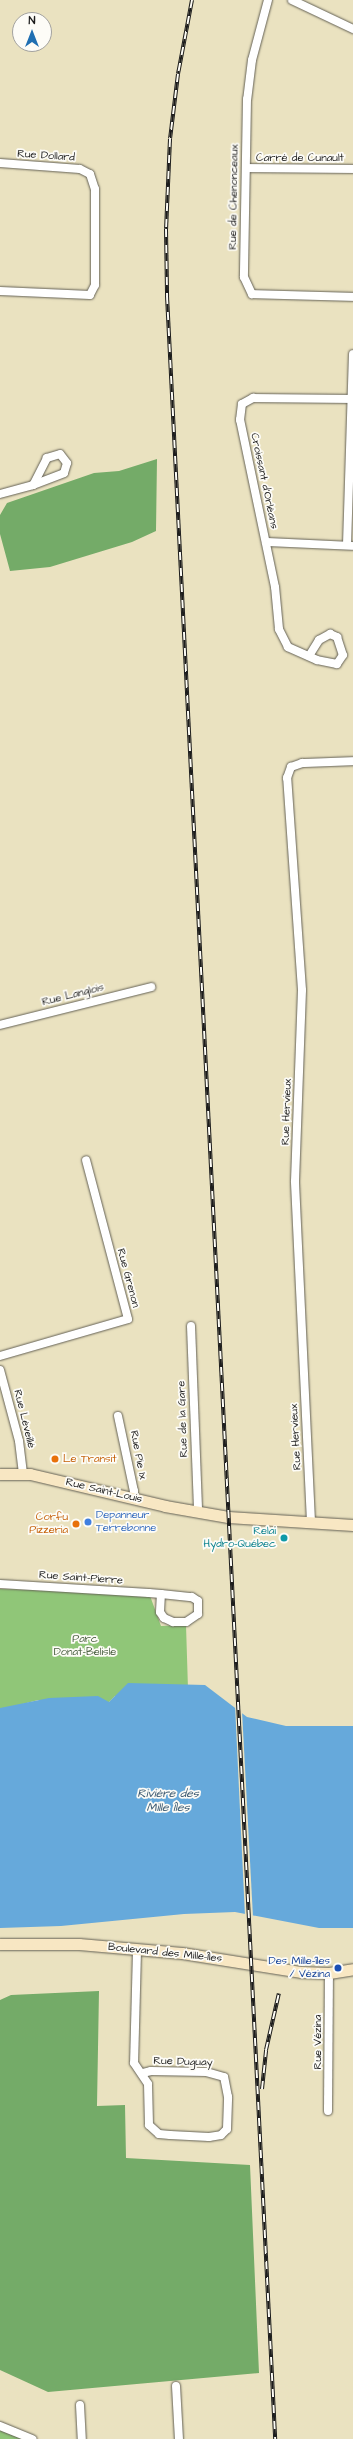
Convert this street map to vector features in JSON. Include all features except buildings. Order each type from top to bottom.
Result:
[{"type":"street","name":"Rue de Chenonceaux","points":[[268,0],[252,60],[247,99],[244,277],[252,294],[353,297]]},
{"type":"street","points":[[292,0],[353,29]]},
{"type":"street","name":"Rue Dollard","points":[[0,163],[80,169],[90,174],[95,189],[95,284],[90,295],[0,291]]},
{"type":"street","name":"Carré de Cunault","points":[[246,168],[353,169]]},
{"type":"street","points":[[266,542],[350,546],[351,399],[353,354]]},
{"type":"street","name":"Croissant d'Orléans","points":[[309,656],[288,647],[279,629],[275,587],[240,420],[242,404],[253,398],[351,399]]},
{"type":"street","points":[[0,494],[33,485]]},
{"type":"street","name":"Rue Hervieux","points":[[311,1522],[295,1181],[302,990],[287,778],[291,767],[302,763],[353,761]]},
{"type":"street","name":"Rue Langlois","points":[[0,1025],[151,987]]},
{"type":"street","name":"Rue Grenon","points":[[0,1356],[128,1319],[86,1160]]},
{"type":"street","name":"Rue de la Gare","points":[[191,1326],[202,1512]]},
{"type":"street","name":"Rue Léveillé","points":[[0,1370],[19,1441],[23,1474]]},
{"type":"street","name":"Rue Pie Ix","points":[[118,1416],[134,1491],[132,1498]]},
{"type":"street","name":"Rue Saint-Louis","points":[[0,1474],[23,1474],[202,1512],[353,1525]]},
{"type":"street","name":"Rue Saint-Pierre","points":[[0,1584],[160,1594],[192,1597],[198,1601],[198,1614],[186,1622],[173,1622],[164,1618],[160,1612],[160,1594]]},
{"type":"street","name":"Boulevard des Mille-Îles","points":[[0,1944],[79,1944],[137,1951],[214,1956],[268,1968],[329,1973],[353,1969]]},
{"type":"street","name":"Rue Duguay","points":[[137,1951],[134,2063],[148,2084],[149,2125],[153,2130],[170,2136],[209,2137],[221,2135],[227,2129],[228,2097],[224,2076],[207,2072],[151,2071],[142,2073]]},
{"type":"street","name":"Rue Vézina","points":[[328,2111],[329,1973]]},
{"type":"street","points":[[176,2386],[179,2439]]},
{"type":"street","points":[[80,2406],[82,2439]]},
{"type":"street","points":[[0,2426],[32,2439]]},
{"type":"green space","points":[[157,459],[156,531],[132,542],[50,567],[10,571],[0,534],[0,515],[7,503],[94,473],[119,471]]},
{"type":"green space","name":"Parc Donat-Belisle","points":[[0,1589],[149,1593],[161,1626],[186,1625],[188,1689],[115,1696],[109,1702],[38,1700],[0,1710]]},
{"type":"green space","points":[[99,1991],[97,2106],[125,2105],[126,2158],[250,2165],[259,2373],[48,2392],[0,2370],[0,2000],[11,1995]]},
{"type":"green space","points":[[0,2426],[32,2439],[0,2439]]},
{"type":"water","name":"Rivière des Mille Îles","points":[[128,1683],[205,1685],[247,1717],[286,1726],[353,1726],[353,1928],[319,1928],[235,1912],[184,1914],[61,1926],[0,1928],[0,1708],[49,1698],[98,1696],[109,1702]]},
{"type":"pier","points":[[235,1705],[242,1711],[253,1917],[245,1916]]},
{"type":"railway","points":[[192,0],[178,74],[170,139],[166,229],[167,296],[275,2439]]},
{"type":"railway","points":[[262,2089],[266,2050],[279,1993]]},
{"type":"place","name":"Le Transit","points":[[55,1459]]},
{"type":"place","name":"Depanneur Terrebonne","points":[[88,1522]]},
{"type":"place","name":"Corfu Pizzeria","points":[[76,1524]]},
{"type":"place","name":"Relai Hydro-Québec","points":[[284,1538]]},
{"type":"place","name":"Des Mille-îles / Vézina","points":[[338,1968]]}]
